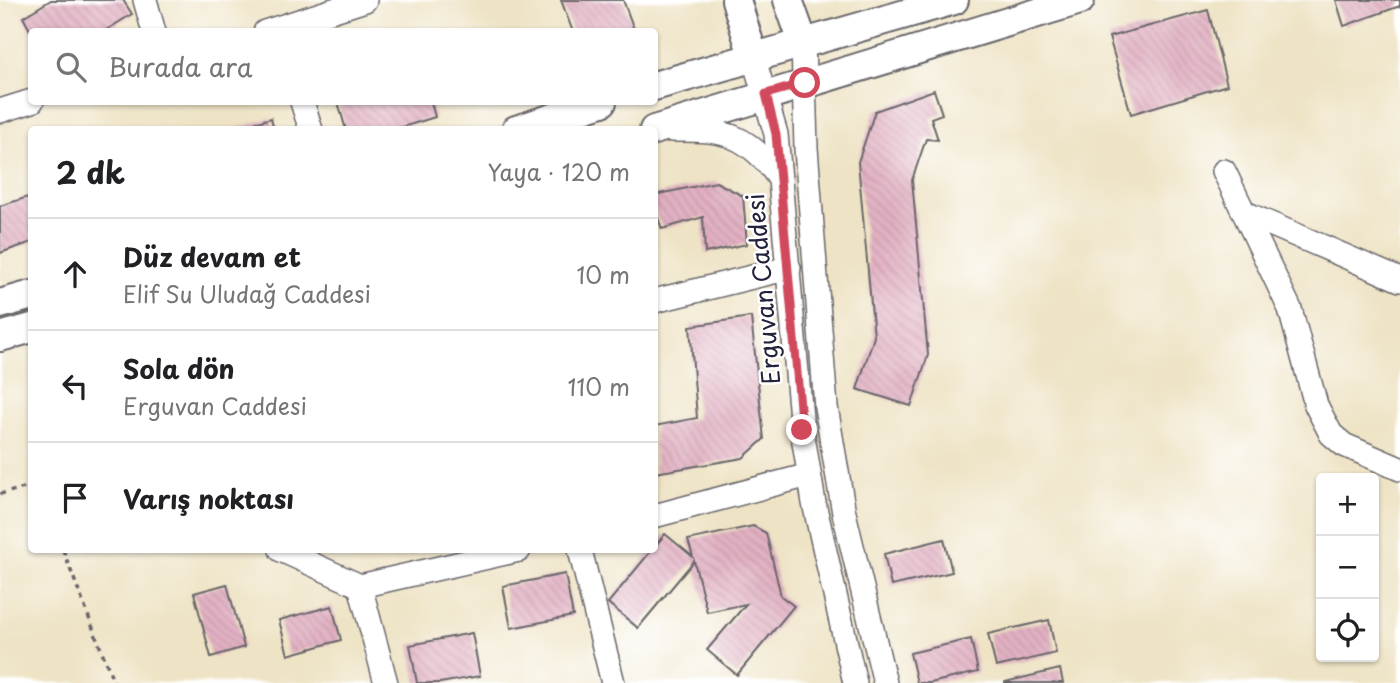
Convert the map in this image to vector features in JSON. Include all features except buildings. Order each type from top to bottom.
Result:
[{"type":"main road","points":[[736,0],[753,56]]},
{"type":"main road","points":[[788,0],[803,43]]},
{"type":"main road","points":[[658,85],[954,0]]},
{"type":"main road","points":[[658,129],[1080,0]]},
{"type":"main road","points":[[528,126],[593,105]]},
{"type":"main road","points":[[0,304],[28,296]]},
{"type":"main road","points":[[0,337],[28,329]]},
{"type":"street","points":[[145,0],[154,28]]},
{"type":"street","points":[[280,28],[365,0]]},
{"type":"street","points":[[803,43],[806,148],[826,407],[853,553],[885,683]]},
{"type":"street","name":"Erguvan Caddesi","points":[[753,56],[776,134],[802,430],[809,475],[822,545],[855,683]]},
{"type":"street","points":[[0,111],[28,102]]},
{"type":"street","points":[[303,105],[310,126]]},
{"type":"street","points":[[658,130],[715,131],[735,137],[765,158],[781,180]]},
{"type":"street","points":[[1224,171],[1290,309],[1316,405],[1331,434],[1344,445],[1400,469]]},
{"type":"street","points":[[1245,213],[1400,280]]},
{"type":"street","points":[[658,300],[789,268]]},
{"type":"street","points":[[658,515],[809,475]]},
{"type":"street","points":[[288,553],[360,586],[506,553]]},
{"type":"street","points":[[581,553],[613,683]]},
{"type":"street","points":[[360,586],[386,683]]},
{"type":"path","points":[[0,494],[28,487]]},
{"type":"path","points":[[64,553],[114,683]]},
{"type":"route","points":[[802,430],[776,134],[766,94],[805,83]]}]
